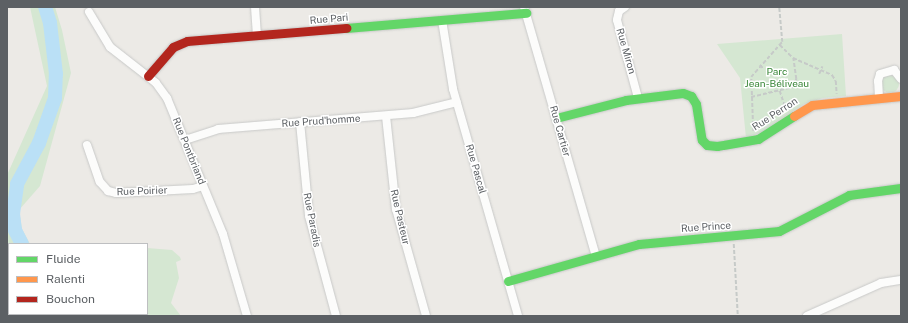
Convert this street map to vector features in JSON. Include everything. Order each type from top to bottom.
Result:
[{"type":"street","points":[[255,7],[257,36]]},
{"type":"street","name":"Rue Miron","points":[[625,7],[619,11],[617,20],[638,98]]},
{"type":"street","name":"Rue Pari","points":[[148,76],[173,47],[180,43],[442,20],[525,10]]},
{"type":"street","name":"Rue Cartier","points":[[525,10],[596,256]]},
{"type":"street","name":"Rue Pontbriand","points":[[89,12],[110,47],[148,76],[167,98],[226,241],[248,316]]},
{"type":"street","name":"Rue Pascal","points":[[442,20],[457,102],[518,316]]},
{"type":"street","points":[[879,98],[878,81],[880,74],[894,70],[901,79]]},
{"type":"street","name":"Rue Perron","points":[[556,118],[638,98],[680,92],[689,94],[696,104],[702,140],[707,144],[717,146],[756,140],[812,104],[901,96]]},
{"type":"street","name":"Rue Prud'homme","points":[[185,140],[218,129],[418,113],[457,102]]},
{"type":"street","name":"Rue Pasteur","points":[[386,116],[396,210],[426,316]]},
{"type":"street","name":"Rue Paradis","points":[[300,122],[309,216],[336,316]]},
{"type":"street","name":"Rue Poirier","points":[[87,145],[100,182],[108,191],[116,193],[193,189],[203,186]]},
{"type":"street","name":"Rue Prince","points":[[508,281],[648,243],[779,230],[849,196],[868,190],[901,188]]},
{"type":"street","points":[[808,316],[881,283],[901,280]]},
{"type":"path","points":[[755,136],[751,97],[751,77],[760,64],[780,45],[782,39],[779,7]]},
{"type":"path","points":[[780,45],[793,58],[821,70],[834,78],[838,96]]},
{"type":"path","points":[[751,97],[791,88],[795,84],[793,58]]},
{"type":"path","points":[[760,64],[764,69]]},
{"type":"path","points":[[819,74],[822,67]]},
{"type":"path","points":[[780,91],[787,114]]},
{"type":"path","points":[[734,241],[738,316]]},
{"type":"green space","points":[[30,7],[55,7],[62,30],[71,73],[40,186],[19,210],[22,229],[29,243],[8,243],[7,273],[7,175],[47,86]]},
{"type":"green space","name":"Parc Jean-Béliveau","points":[[842,34],[846,96],[823,98],[804,104],[762,132],[746,138],[740,78],[717,44]]},
{"type":"green space","points":[[890,75],[896,78],[899,84],[896,90],[890,93],[884,90],[881,84],[884,78]]},
{"type":"green space","points":[[148,248],[172,250],[180,257],[181,260],[176,262],[179,278],[171,303],[181,316],[146,315],[148,315]]},
{"type":"waterway","points":[[22,243],[15,230],[13,214],[17,184],[39,143],[55,98],[56,74],[50,23],[45,7]]},
{"type":"traffic: fast","points":[[346,28],[526,13]]},
{"type":"traffic: fast","points":[[556,118],[626,100],[683,93],[691,96],[696,104],[702,140],[707,145],[717,146],[758,139],[794,116]]},
{"type":"traffic: fast","points":[[508,281],[639,244],[779,231],[849,195],[901,188]]},
{"type":"traffic: slow","points":[[794,116],[812,105],[901,96]]},
{"type":"traffic: jam","points":[[148,76],[173,47],[187,41],[346,28]]}]
